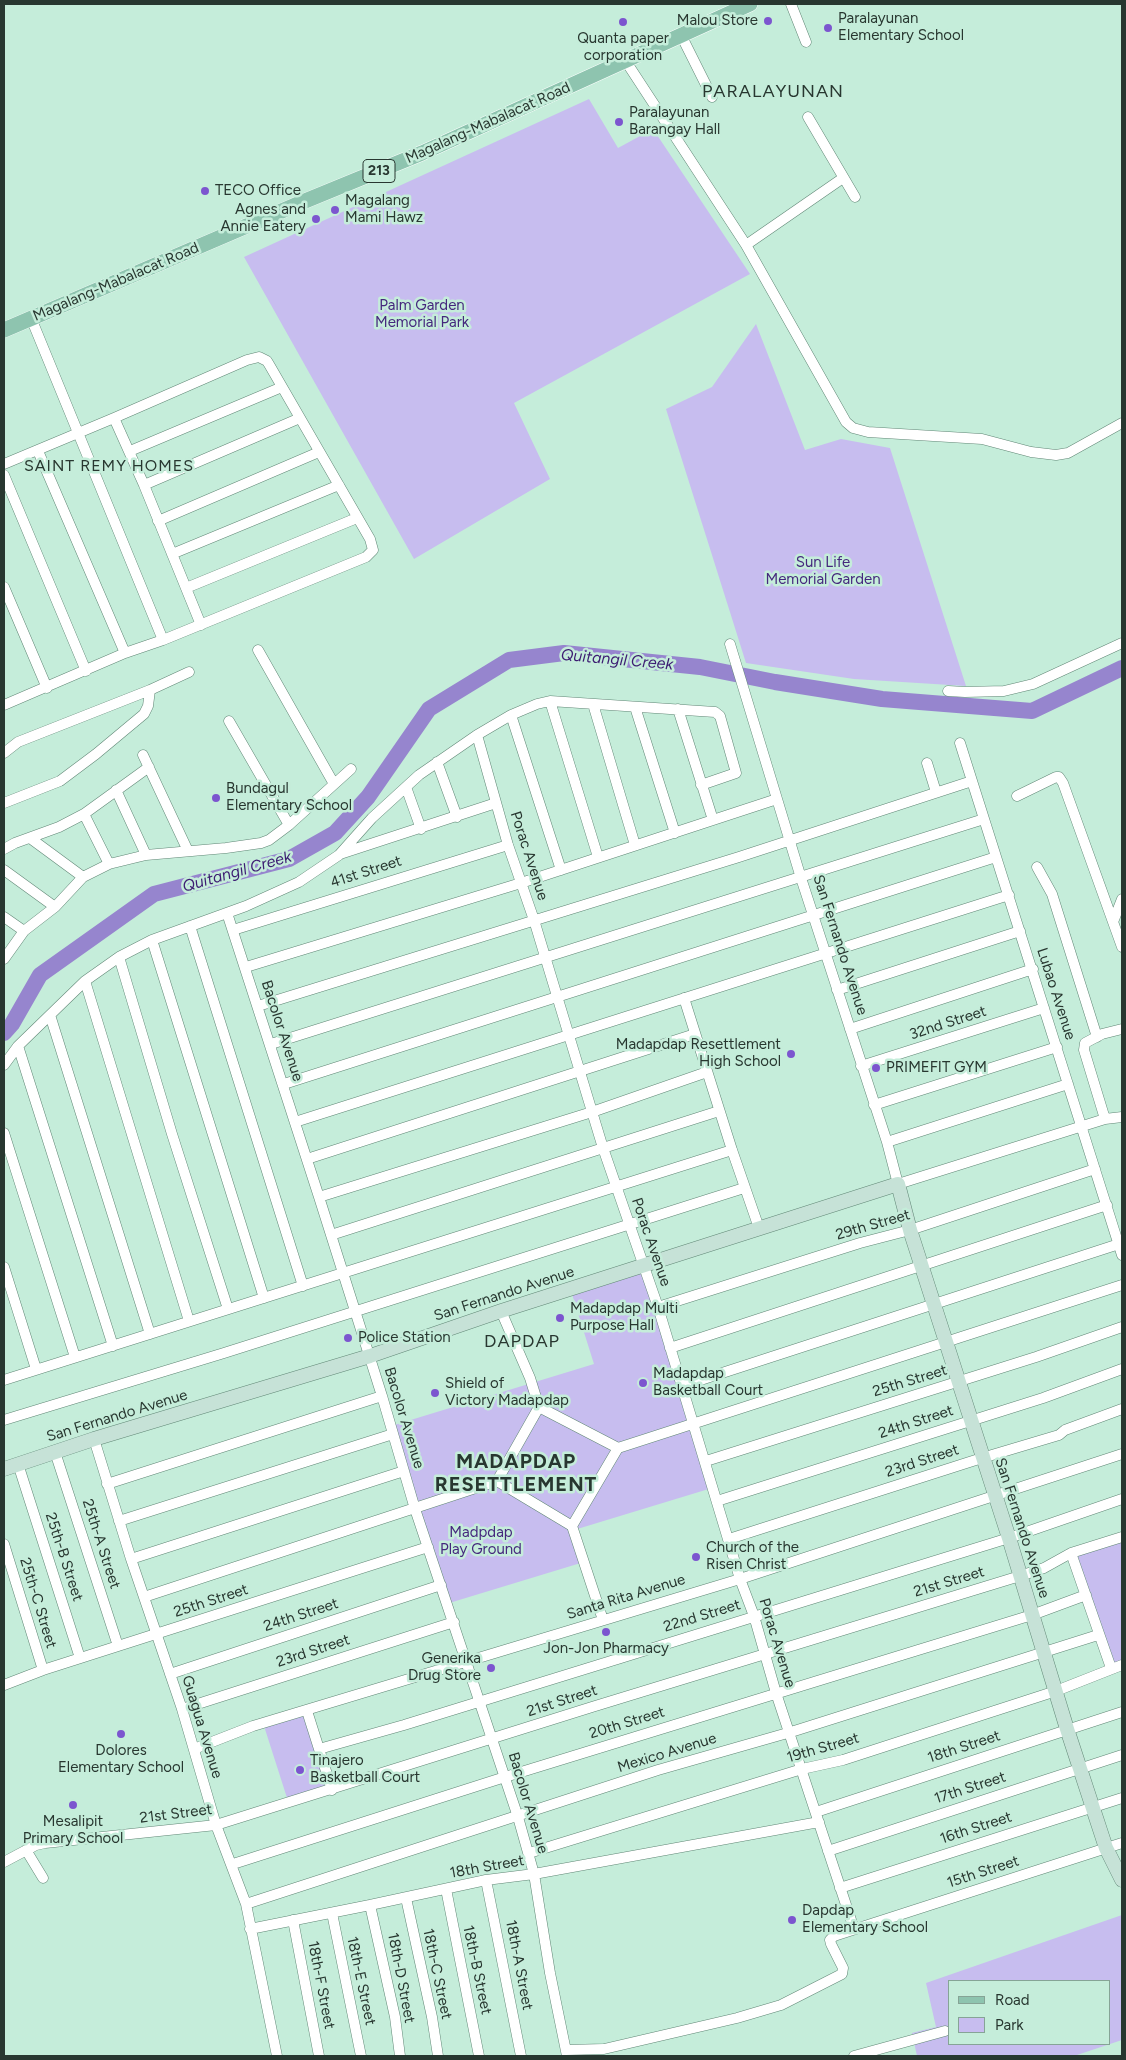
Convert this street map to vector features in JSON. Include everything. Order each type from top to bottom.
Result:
[{"type":"main road","name":"Magalang-Mabalacat Road","points":[[4,330],[305,201],[422,154],[750,4]]},
{"type":"main road","name":"San Fernando Avenue","points":[[4,1468],[94,1438],[370,1356],[501,1311],[898,1184],[910,1230],[960,1381],[982,1458],[1009,1538],[1079,1768],[1106,1848],[1121,1873]]},
{"type":"street","points":[[791,4],[806,42]]},
{"type":"street","points":[[681,35],[712,97]]},
{"type":"street","points":[[625,60],[746,245],[846,422],[853,428],[868,432],[982,440],[1031,452],[1056,455],[1068,453],[1122,423]]},
{"type":"street","points":[[808,116],[855,197]]},
{"type":"street","points":[[746,245],[843,178]]},
{"type":"street","points":[[31,318],[163,640]]},
{"type":"street","points":[[4,464],[256,357],[263,358],[267,361],[372,542],[374,550],[371,554],[201,625],[125,653],[47,688],[4,703]]},
{"type":"street","points":[[130,451],[282,387]]},
{"type":"street","points":[[114,418],[130,451],[201,625]]},
{"type":"street","points":[[144,485],[300,418]]},
{"type":"street","points":[[38,451],[125,653]]},
{"type":"street","points":[[158,521],[319,452]]},
{"type":"street","points":[[4,475],[86,671]]},
{"type":"street","points":[[172,554],[338,485]]},
{"type":"street","points":[[186,588],[357,518]]},
{"type":"street","points":[[4,588],[47,688]]},
{"type":"street","points":[[948,691],[1004,691],[1033,684],[1122,643]]},
{"type":"street","name":"San Fernando Avenue","points":[[730,644],[800,878],[814,916],[898,1184],[1105,1119],[1122,1117]]},
{"type":"street","points":[[258,650],[334,784]]},
{"type":"street","points":[[4,753],[18,742],[150,690],[189,672]]},
{"type":"street","points":[[4,803],[55,783],[96,754],[144,714],[148,706],[150,690]]},
{"type":"street","points":[[550,701],[598,857]]},
{"type":"street","points":[[339,855],[372,818],[437,762],[511,715],[537,704],[550,701],[711,711],[720,716],[736,773],[701,785]]},
{"type":"street","points":[[593,704],[635,845]]},
{"type":"street","points":[[635,707],[675,832]]},
{"type":"street","points":[[678,709],[713,820]]},
{"type":"street","points":[[511,715],[561,870]]},
{"type":"street","points":[[229,721],[289,825]]},
{"type":"street","name":"Porac Avenue","points":[[477,735],[508,846],[534,920],[603,1148],[658,1307],[706,1461],[740,1579],[754,1616],[776,1692],[791,1732],[854,1929]]},
{"type":"street","name":"Lubao Avenue","points":[[960,743],[1122,1254]]},
{"type":"street","points":[[143,755],[188,851]]},
{"type":"street","points":[[437,762],[457,817]]},
{"type":"street","points":[[926,763],[936,792]]},
{"type":"street","points":[[4,849],[84,814],[149,767]]},
{"type":"street","points":[[4,959],[24,930],[56,907],[83,877],[109,864],[146,855],[261,843],[289,825],[351,769]]},
{"type":"street","points":[[1017,796],[1056,777],[1063,783],[1122,947]]},
{"type":"street","points":[[258,1006],[739,857],[789,839],[972,781]]},
{"type":"street","points":[[406,787],[421,829]]},
{"type":"street","points":[[116,790],[146,855]]},
{"type":"street","points":[[246,966],[522,884],[598,857],[777,799]]},
{"type":"street","points":[[4,1065],[18,1046],[85,981],[118,957],[152,940],[286,889],[339,855],[496,803]]},
{"type":"street","points":[[84,814],[109,864]]},
{"type":"street","points":[[271,1044],[984,819]]},
{"type":"street","points":[[30,838],[83,877]]},
{"type":"street","name":"41st Street","points":[[233,930],[508,846]]},
{"type":"street","points":[[284,1084],[996,857]]},
{"type":"street","points":[[1037,867],[1052,894],[1097,1036]]},
{"type":"street","points":[[4,870],[56,907]]},
{"type":"street","points":[[294,1122],[1009,895]]},
{"type":"street","points":[[1113,922],[1122,899]]},
{"type":"street","name":"Bacolor Avenue","points":[[227,913],[246,966],[342,1274],[370,1356],[415,1509],[493,1739],[529,1853],[566,2053]]},
{"type":"street","points":[[4,917],[24,930]]},
{"type":"street","points":[[190,926],[303,1286]]},
{"type":"street","points":[[837,990],[1020,932]]},
{"type":"street","points":[[152,940],[264,1298]]},
{"type":"street","points":[[118,957],[228,1309]]},
{"type":"street","points":[[850,1029],[1033,969]]},
{"type":"street","points":[[85,981],[189,1320]]},
{"type":"street","points":[[684,998],[744,1188],[759,1228]]},
{"type":"street","name":"32nd Street","points":[[861,1066],[1044,1008]]},
{"type":"street","points":[[50,1015],[150,1334]]},
{"type":"street","points":[[1105,1119],[1084,1050],[1085,1043],[1097,1036],[1122,1029]]},
{"type":"street","points":[[306,1159],[695,1034]]},
{"type":"street","points":[[18,1046],[113,1346]]},
{"type":"street","points":[[874,1105],[1057,1047]]},
{"type":"street","points":[[319,1197],[592,1112],[707,1072]]},
{"type":"street","points":[[886,1142],[1068,1084]]},
{"type":"street","points":[[331,1235],[719,1111]]},
{"type":"street","points":[[4,1133],[75,1357]]},
{"type":"street","points":[[4,1380],[732,1150]]},
{"type":"street","name":"29th Street","points":[[658,1307],[860,1243],[910,1230],[1094,1169]]},
{"type":"street","points":[[4,1420],[744,1188]]},
{"type":"street","points":[[670,1348],[1107,1205]]},
{"type":"street","points":[[682,1386],[1119,1244]]},
{"type":"street","points":[[4,1267],[36,1369]]},
{"type":"street","points":[[572,1526],[618,1448],[1122,1285]]},
{"type":"street","points":[[501,1311],[530,1378],[539,1406],[618,1448]]},
{"type":"street","name":"25th Street","points":[[706,1461],[1036,1357],[1122,1327]]},
{"type":"street","name":"24th Street","points":[[717,1501],[1043,1398],[1122,1369]]},
{"type":"street","points":[[107,1484],[382,1396]]},
{"type":"street","points":[[144,1597],[497,1481],[539,1406]]},
{"type":"street","name":"23rd Street","points":[[729,1539],[1059,1435],[1065,1430],[1122,1409]]},
{"type":"street","points":[[119,1521],[393,1434]]},
{"type":"street","name":"Guagua Avenue","points":[[94,1438],[131,1559],[182,1709],[216,1825],[246,1904],[277,2056]]},
{"type":"street","name":"25th-A Street","points":[[55,1452],[118,1646]]},
{"type":"street","name":"Santa Rita Avenue","points":[[194,1749],[253,1726],[466,1660],[740,1579],[1122,1454]]},
{"type":"street","name":"25th-B Street","points":[[18,1464],[80,1658]]},
{"type":"street","points":[[131,1559],[404,1472]]},
{"type":"street","points":[[497,1481],[572,1526],[604,1620]]},
{"type":"street","name":"22nd Street","points":[[319,1749],[479,1702],[1009,1538],[1122,1499]]},
{"type":"street","name":"21st Street","points":[[4,1862],[44,1843],[216,1825],[1020,1576],[1044,1568],[1071,1553],[1122,1537]]},
{"type":"street","name":"25th-C Street","points":[[4,1544],[43,1670]]},
{"type":"street","name":"25th Street","points":[[5,1681],[157,1635],[428,1547]]},
{"type":"street","points":[[1071,1553],[1111,1668]]},
{"type":"street","name":"24th Street","points":[[170,1674],[441,1585]]},
{"type":"street","name":"20th Street","points":[[232,1864],[776,1692],[1032,1615],[1086,1594]]},
{"type":"street","name":"23rd Street","points":[[182,1709],[454,1622]]},
{"type":"street","name":"Mexico Avenue","points":[[246,1904],[658,1770],[791,1732],[1098,1635]]},
{"type":"street","name":"19th Street","points":[[529,1853],[802,1769],[843,1760],[1056,1692],[1122,1665]]},
{"type":"street","points":[[306,1711],[332,1790]]},
{"type":"street","name":"18th Street","points":[[250,1929],[486,1880],[534,1874],[817,1817],[1122,1712]]},
{"type":"street","name":"17th Street","points":[[828,1851],[1122,1755]]},
{"type":"street","name":"16th Street","points":[[840,1888],[1122,1798]]},
{"type":"street","name":"15th Street","points":[[566,2053],[604,2049],[737,2018],[781,2005],[842,1974],[843,1968],[830,1940],[834,1936],[1122,1843]]},
{"type":"street","points":[[26,1850],[43,1878]]},
{"type":"street","name":"18th-A Street","points":[[486,1880],[521,2056]]},
{"type":"street","name":"18th-B Street","points":[[446,1889],[479,2056]]},
{"type":"street","name":"18th-C Street","points":[[406,1898],[432,2017],[438,2056]]},
{"type":"street","name":"18th-D Street","points":[[370,1905],[395,2017],[400,2056]]},
{"type":"street","name":"18th-E Street","points":[[332,1913],[361,2056]]},
{"type":"street","name":"18th-F Street","points":[[293,1920],[319,2056]]},
{"type":"street","points":[[854,2056],[945,2031]]},
{"type":"green space","name":"Palm Garden Memorial Park","points":[[589,99],[618,148],[653,129],[750,274],[514,403],[550,479],[414,559],[244,257]]},
{"type":"green space","name":"Sun Life Memorial Garden","points":[[756,324],[805,450],[841,439],[890,448],[966,686],[854,679],[746,663],[666,409],[712,387]]},
{"type":"green space","name":"Madpdap Play Ground","points":[[644,1269],[712,1488],[574,1530],[584,1562],[446,1604],[391,1426],[594,1364],[571,1291]]},
{"type":"green space","points":[[1122,1537],[1122,1665],[1111,1668],[1071,1553]]},
{"type":"green space","name":"Tinajero Basketball Court","points":[[304,1713],[328,1788],[288,1801],[264,1726]]},
{"type":"green space","points":[[1122,1915],[1122,2040],[1111,2044],[1111,1980],[948,1980],[948,2045],[1107,2045],[1074,2056],[917,2056],[912,2033],[936,2027],[926,1983]]},
{"type":"waterway","name":"Quitangil Creek","points":[[4,1033],[12,1024],[40,975],[154,894],[289,859],[335,833],[368,797],[429,709],[509,660],[564,653],[700,667],[775,682],[882,699],[1032,711],[1122,668]]},
{"type":"place","name":"Malou Store","points":[[768,21]]},
{"type":"place","name":"Quanta paper corporation","points":[[623,22]]},
{"type":"place","name":"Paralayunan Elementary School","points":[[828,28]]},
{"type":"place","name":"Paralayunan Barangay Hall","points":[[619,122]]},
{"type":"place","name":"TECO Office","points":[[205,191]]},
{"type":"place","name":"Magalang Mami Hawz","points":[[335,210]]},
{"type":"place","name":"Agnes and Annie Eatery","points":[[316,219]]},
{"type":"place","name":"Bundagul Elementary School","points":[[216,798]]},
{"type":"place","name":"Madapdap Resettlement High School","points":[[791,1054]]},
{"type":"place","name":"PRIMEFIT GYM","points":[[876,1068]]},
{"type":"place","name":"Madapdap Multi Purpose Hall","points":[[560,1318]]},
{"type":"place","name":"Police Station","points":[[348,1338]]},
{"type":"place","name":"Madapdap Basketball Court","points":[[643,1383]]},
{"type":"place","name":"Shield of Victory Madapdap","points":[[435,1393]]},
{"type":"place","name":"Church of the Risen Christ","points":[[696,1557]]},
{"type":"place","name":"Jon-Jon Pharmacy","points":[[606,1632]]},
{"type":"place","name":"Generika Drug Store","points":[[491,1668]]},
{"type":"place","name":"Dolores Elementary School","points":[[121,1734]]},
{"type":"place","name":"Tinajero Basketball Court","points":[[300,1770]]},
{"type":"place","name":"Mesalipit Primary School","points":[[73,1805]]},
{"type":"place","name":"Dapdap Elementary School","points":[[792,1920]]},
{"type":"district","name":"PARALAYUNAN","points":[[773,92]]},
{"type":"district","name":"SAINT REMY HOMES","points":[[109,466]]},
{"type":"district","name":"DAPDAP","points":[[522,1342]]},
{"type":"district","name":"MADAPDAP RESETTLEMENT","points":[[516,1474]]}]
